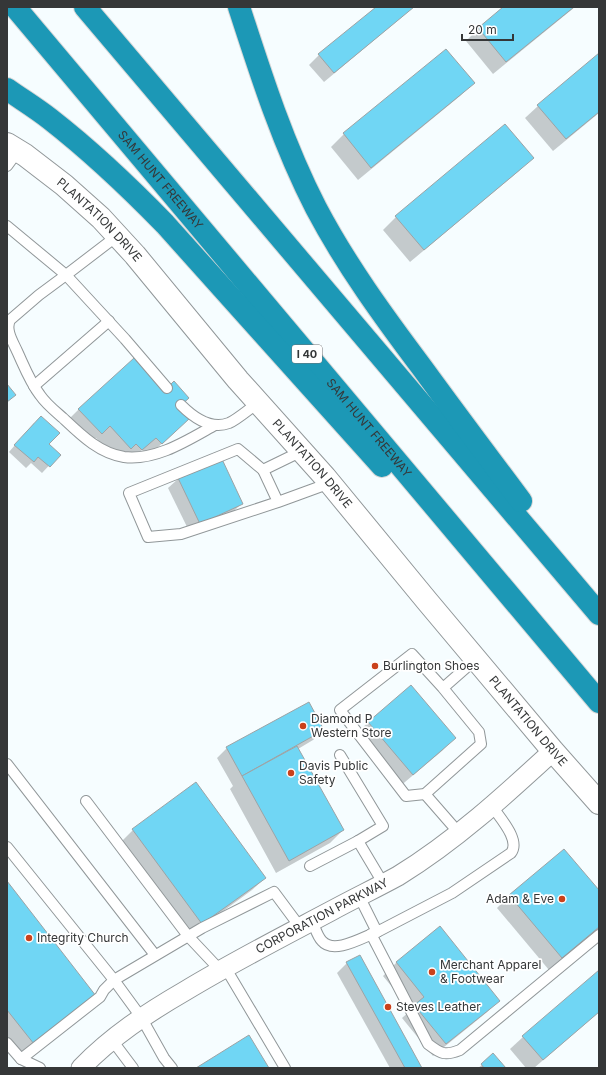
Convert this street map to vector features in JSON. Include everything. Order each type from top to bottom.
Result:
[{"type":"highway","name":"SAM HUNT FREEWAY","points":[[15,7],[599,702]]},
{"type":"highway","points":[[84,7],[599,614]]},
{"type":"highway","points":[[239,7],[261,74],[303,182],[316,209],[346,261],[379,311],[599,606]]},
{"type":"highway","points":[[7,89],[49,118],[82,145],[142,200],[165,224],[599,709]]},
{"type":"street","name":"PLANTATION DRIVE","points":[[11,154],[64,185],[101,218],[135,254],[204,339],[330,483],[553,751],[599,803]]},
{"type":"street","name":"CORPORATION PARKWAY","points":[[81,1068],[95,1053],[141,1017],[223,968],[397,876],[437,850],[492,806],[553,751]]},
{"type":"lane","points":[[7,226],[66,275],[109,321],[167,388]]},
{"type":"lane","points":[[117,236],[39,295],[7,324],[12,341],[36,390],[46,403],[88,441],[113,455],[140,457],[151,455],[179,444],[215,425],[230,422],[258,402]]},
{"type":"lane","points":[[36,390],[109,321]]},
{"type":"lane","points":[[181,405],[196,418],[215,425]]},
{"type":"lane","points":[[278,502],[263,470],[238,449],[129,494],[148,537],[181,534],[278,502],[330,483]]},
{"type":"lane","points":[[263,470],[302,451]]},
{"type":"lane","points":[[412,654],[443,688],[479,732],[481,744],[425,794],[406,796],[340,710],[412,654]]},
{"type":"lane","points":[[443,688],[476,659]]},
{"type":"lane","points":[[310,866],[383,826],[340,755]]},
{"type":"lane","points":[[7,764],[155,955]]},
{"type":"lane","points":[[425,794],[459,833]]},
{"type":"lane","points":[[86,801],[188,936],[223,968],[285,1068]]},
{"type":"lane","points":[[21,1059],[100,997],[104,990],[114,980],[188,936],[274,892],[321,940],[330,947],[343,946],[374,933],[452,894],[514,850],[512,836],[492,806]]},
{"type":"lane","points":[[358,841],[383,883]]},
{"type":"lane","points":[[7,847],[114,980],[141,1017],[164,1058],[172,1068]]},
{"type":"lane","points":[[359,896],[374,933],[428,1044],[438,1052],[450,1054],[460,1050],[599,935]]},
{"type":"lane","points":[[112,1040],[133,1068]]},
{"type":"lane","points":[[7,1043],[21,1059],[40,1068]]},
{"type":"building","points":[[376,7],[414,7],[334,73],[318,54]]},
{"type":"building","points":[[503,7],[574,7],[506,62],[478,28]]},
{"type":"building","points":[[446,49],[475,83],[371,168],[343,133]]},
{"type":"building","points":[[599,53],[599,112],[566,139],[537,105]]},
{"type":"building","points":[[505,124],[534,158],[424,250],[395,216]]},
{"type":"building","points":[[134,358],[164,391],[174,381],[189,398],[178,408],[189,419],[162,444],[156,438],[142,450],[136,444],[131,449],[110,426],[102,434],[78,409]]},
{"type":"building","points":[[7,384],[16,395],[7,402]]},
{"type":"building","points":[[41,416],[60,433],[49,444],[61,455],[50,467],[38,457],[34,462],[14,445]]},
{"type":"building","points":[[221,457],[243,504],[200,524],[178,478]]},
{"type":"building","points":[[411,685],[456,738],[413,775],[368,722]]},
{"type":"building","points":[[309,702],[324,730],[242,776],[226,747]]},
{"type":"building","points":[[297,746],[344,830],[289,861],[242,776]]},
{"type":"building","points":[[196,782],[266,878],[202,924],[132,829]]},
{"type":"building","points":[[564,849],[599,890],[599,927],[562,958],[509,895]]},
{"type":"building","name":"Integrity Church","points":[[7,881],[96,996],[34,1044],[7,1010]]},
{"type":"building","points":[[440,926],[500,1001],[446,1044],[414,1005],[424,997],[396,962]]},
{"type":"building","points":[[360,955],[422,1068],[405,1068],[346,962]]},
{"type":"building","points":[[599,970],[599,1012],[543,1060],[522,1036]]},
{"type":"building","points":[[249,1035],[269,1068],[196,1068]]},
{"type":"building","points":[[493,1053],[506,1068],[484,1068],[481,1064]]},
{"type":"place","name":"Burlington Shoes","points":[[375,666]]},
{"type":"place","name":"Diamond P Western Store","points":[[303,726]]},
{"type":"place","name":"Davis Public Safety","points":[[291,773]]},
{"type":"place","name":"Adam & Eve","points":[[562,899]]},
{"type":"place","name":"Integrity Church","points":[[29,938]]},
{"type":"place","name":"Merchant Apparel & Footwear","points":[[432,972]]},
{"type":"place","name":"Steves Leather","points":[[388,1007]]}]
